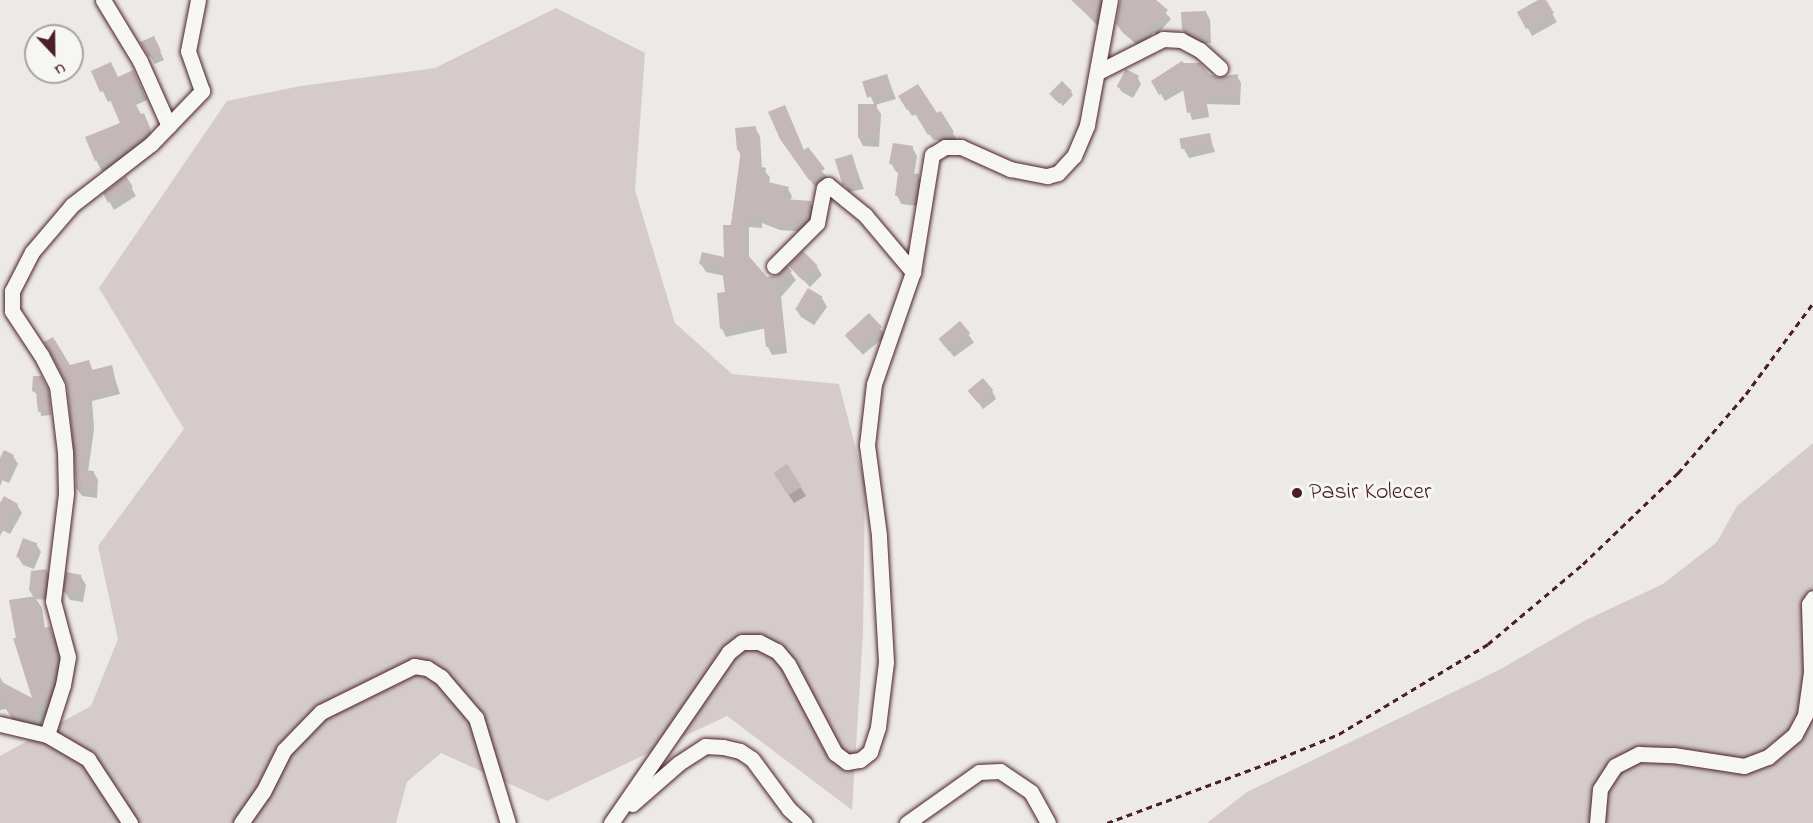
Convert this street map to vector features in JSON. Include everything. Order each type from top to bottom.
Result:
[{"type":"street","points":[[103,0],[140,61],[169,126]]},
{"type":"street","points":[[47,735],[63,685],[68,657],[53,601],[66,493],[65,452],[57,386],[41,355],[12,311],[12,291],[32,252],[72,205],[151,144],[202,91],[188,51],[198,0]]},
{"type":"street","points":[[611,823],[729,652],[742,642],[759,642],[777,651],[788,663],[835,753],[847,762],[860,760],[870,752],[878,727],[886,662],[879,535],[867,445],[874,384],[913,272],[932,155],[945,147],[961,147],[1010,169],[1047,176],[1058,173],[1074,156],[1087,125],[1110,0]]},
{"type":"street","points":[[1098,72],[1164,39],[1181,40],[1200,50],[1220,68]]},
{"type":"street","points":[[774,266],[817,223],[824,188],[828,185],[866,215],[913,272]]},
{"type":"street","points":[[1597,823],[1600,789],[1615,766],[1640,754],[1673,755],[1744,766],[1768,757],[1795,734],[1805,715],[1811,672],[1809,604],[1813,598]]},
{"type":"street","points":[[241,823],[263,792],[284,750],[321,712],[414,666],[427,668],[441,677],[476,718],[508,823]]},
{"type":"street","points":[[0,723],[47,735],[88,759],[130,823]]},
{"type":"street","points":[[611,823],[679,764],[705,746],[740,751],[752,759],[789,809],[804,823]]},
{"type":"street","points":[[907,823],[979,772],[1000,771],[1031,792],[1048,823]]},
{"type":"path","points":[[1107,823],[1339,734],[1488,644],[1583,564],[1678,473],[1746,394],[1813,303]]},
{"type":"shaded area","points":[[556,8],[645,53],[635,190],[675,323],[732,374],[839,384],[865,484],[863,634],[852,810],[727,716],[547,801],[441,753],[407,782],[396,823],[0,823],[0,756],[91,706],[118,639],[98,546],[184,429],[99,288],[227,101],[301,86],[435,68]]},
{"type":"shaded area","points":[[1813,443],[1813,823],[1207,823],[1247,792],[1501,669],[1584,621],[1663,584],[1717,542],[1737,506]]},
{"type":"building","points":[[1071,0],[1100,0],[1096,22]]},
{"type":"building","points":[[1120,0],[1156,0],[1168,10],[1152,28],[1149,25],[1136,41],[1116,24]]},
{"type":"building","points":[[1538,0],[1546,0],[1554,13],[1526,29],[1517,12]]},
{"type":"building","points":[[1206,11],[1208,35],[1194,36],[1182,30],[1181,12]]},
{"type":"building","points":[[154,36],[161,51],[149,57],[140,42]]},
{"type":"building","points":[[1182,61],[1200,63],[1209,74],[1217,77],[1238,74],[1237,99],[1204,98],[1206,110],[1187,113],[1182,83],[1159,95],[1151,81]]},
{"type":"building","points":[[111,62],[118,77],[133,70],[142,89],[131,94],[140,115],[144,113],[151,130],[134,144],[95,161],[85,137],[120,123],[106,90],[100,92],[91,71]]},
{"type":"building","points":[[1126,69],[1139,76],[1130,94],[1117,87]]},
{"type":"building","points":[[887,74],[892,90],[867,98],[862,82]]},
{"type":"building","points":[[1062,81],[1072,91],[1059,104],[1049,94]]},
{"type":"building","points":[[918,84],[937,113],[941,111],[954,132],[937,140],[933,133],[928,135],[911,107],[907,110],[898,96]]},
{"type":"building","points":[[858,104],[877,104],[877,138],[858,138]]},
{"type":"building","points":[[785,105],[804,150],[808,147],[825,169],[809,180],[780,139],[768,112]]},
{"type":"building","points":[[756,126],[759,166],[766,168],[764,181],[789,187],[783,199],[811,201],[808,218],[802,224],[775,223],[758,216],[758,221],[745,219],[746,253],[767,277],[777,275],[787,266],[792,271],[776,287],[784,345],[766,347],[763,320],[720,329],[717,293],[725,292],[722,270],[699,264],[702,252],[724,257],[723,225],[731,225],[741,150],[737,150],[735,128]]},
{"type":"building","points":[[1210,133],[1212,144],[1181,149],[1179,138]]},
{"type":"building","points":[[893,143],[913,146],[909,173],[919,174],[915,198],[895,196],[899,165],[889,164]]},
{"type":"building","points":[[852,154],[860,181],[843,186],[835,159]]},
{"type":"building","points":[[126,176],[133,187],[108,203],[103,193]]},
{"type":"building","points":[[803,251],[818,266],[803,281],[788,266]]},
{"type":"building","points":[[808,288],[823,297],[810,318],[795,309]]},
{"type":"building","points":[[869,313],[882,327],[858,349],[845,336]]},
{"type":"building","points":[[960,321],[970,333],[949,351],[939,339]]},
{"type":"building","points":[[53,337],[70,365],[89,360],[92,370],[112,365],[117,387],[89,394],[91,421],[84,470],[94,471],[93,490],[76,489],[75,451],[67,384],[44,342]]},
{"type":"building","points":[[33,376],[41,376],[48,389],[50,411],[38,412],[36,392],[32,391]]},
{"type":"building","points":[[983,378],[993,390],[978,403],[968,391]]},
{"type":"building","points":[[4,450],[14,455],[0,486],[0,458]]},
{"type":"building","points":[[787,464],[802,487],[788,495],[774,473]]},
{"type":"building","points":[[4,496],[18,504],[0,536],[0,503]]},
{"type":"building","points":[[23,538],[37,543],[30,562],[16,557]]},
{"type":"building","points":[[47,569],[44,593],[29,591],[31,571]]},
{"type":"building","points":[[66,572],[82,575],[78,595],[62,592]]},
{"type":"building","points":[[36,596],[42,629],[50,626],[58,657],[49,697],[45,696],[31,721],[4,708],[9,697],[0,699],[0,681],[32,698],[13,638],[16,638],[9,600]]},
{"type":"place","name":"Pasir Kolecer","points":[[1297,493]]}]
